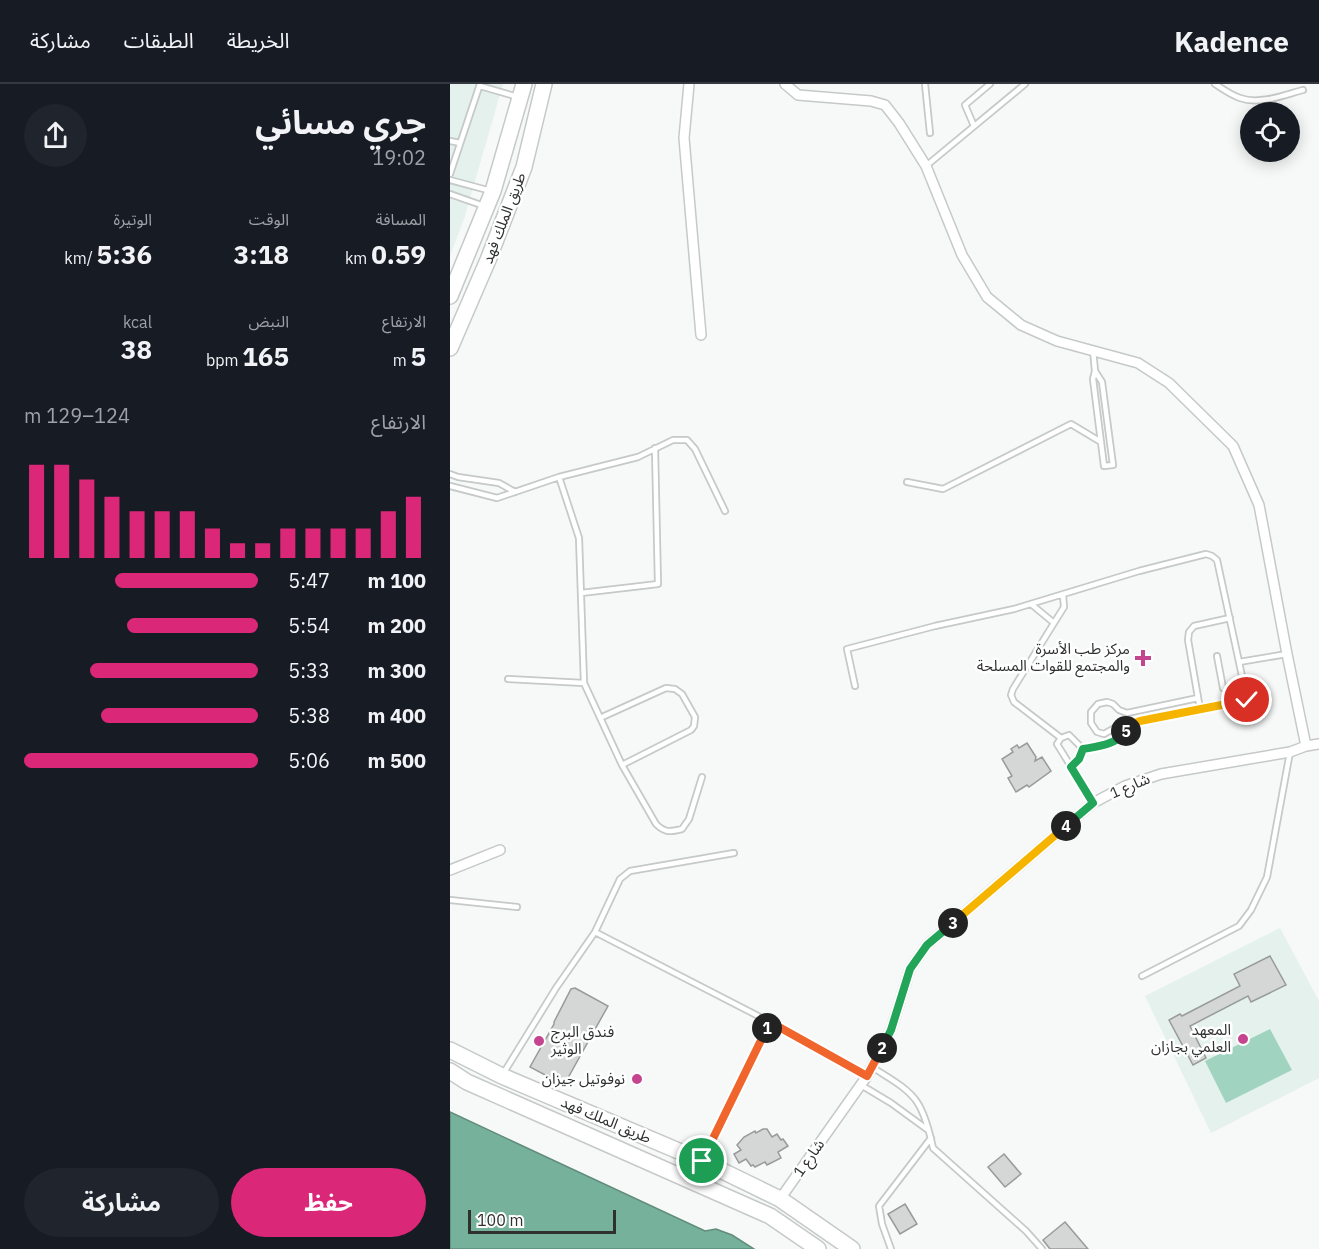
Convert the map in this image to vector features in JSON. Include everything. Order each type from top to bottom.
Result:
[{"type":"main road","name":"طريق الملك فهد","points":[[450,348],[488,260],[524,167],[544,84]]},
{"type":"main road","name":"طريق الملك فهد","points":[[450,297],[493,191],[522,91]]},
{"type":"main road","name":"طريق الملك فهد","points":[[450,1050],[502,1076],[702,1161],[780,1199],[852,1249]]},
{"type":"main road","name":"طريق الملك فهد","points":[[450,1071],[467,1082],[770,1216],[818,1249]]},
{"type":"main road","points":[[770,1216],[780,1199]]},
{"type":"street","points":[[689,84],[684,138],[701,335]]},
{"type":"street","points":[[785,84],[798,95],[870,101],[885,105],[926,166],[962,255],[987,297],[1021,325],[1057,341],[1138,363],[1169,383],[1233,446],[1259,505],[1306,746]]},
{"type":"street","name":"شارع 1","points":[[780,1199],[869,1071],[891,1030],[910,969],[927,945],[1093,803],[1125,786],[1161,774],[1290,752],[1319,744]]},
{"type":"street","points":[[450,870],[500,850]]},
{"type":"lane","points":[[925,84],[930,132]]},
{"type":"lane","points":[[974,126],[964,105],[990,84]]},
{"type":"lane","points":[[926,166],[1025,84]]},
{"type":"lane","points":[[1215,84],[1242,99],[1259,100],[1303,90]]},
{"type":"lane","points":[[450,171],[480,85],[522,91]]},
{"type":"lane","points":[[450,141],[460,143]]},
{"type":"lane","points":[[450,180],[493,191]]},
{"type":"lane","points":[[450,194],[487,207]]},
{"type":"lane","points":[[1093,351],[1095,371],[1093,379],[1104,466],[1113,465],[1102,382],[1095,371]]},
{"type":"lane","points":[[907,482],[943,489],[1071,424],[1101,442]]},
{"type":"lane","points":[[450,486],[497,498],[559,477],[638,457],[673,440],[687,440],[695,449],[725,511]]},
{"type":"lane","points":[[581,593],[658,584],[656,448]]},
{"type":"lane","points":[[450,474],[499,483],[515,492]]},
{"type":"lane","points":[[456,489],[458,477]]},
{"type":"lane","points":[[559,477],[579,538],[585,683],[622,765],[656,824],[663,831],[682,829],[689,819],[702,777]]},
{"type":"lane","points":[[855,686],[847,649],[1031,604],[1139,571],[1206,554],[1217,560],[1247,700]]},
{"type":"lane","points":[[1061,738],[1014,702],[1011,695],[1012,689],[1064,607],[1063,595]]},
{"type":"lane","points":[[1031,604],[1054,623]]},
{"type":"lane","points":[[1200,709],[1188,640],[1189,632],[1194,626],[1230,618]]},
{"type":"lane","points":[[1239,662],[1287,654]]},
{"type":"lane","points":[[1217,656],[1223,688]]},
{"type":"lane","points":[[508,679],[585,683]]},
{"type":"lane","points":[[600,718],[666,688],[675,689],[682,694],[695,717],[694,726],[690,730],[622,765]]},
{"type":"lane","points":[[1083,749],[1120,739],[1133,724],[1140,721],[1268,696]]},
{"type":"lane","points":[[1133,724],[1125,722],[1104,734],[1097,732],[1091,723],[1091,712],[1098,704],[1107,702],[1127,713],[1198,698]]},
{"type":"lane","points":[[1083,749],[1069,735],[1061,738],[1058,744],[1093,803]]},
{"type":"lane","points":[[1071,767],[1079,759],[1083,749]]},
{"type":"lane","points":[[1142,976],[1239,926],[1251,910],[1267,877],[1290,752]]},
{"type":"lane","points":[[502,1076],[556,988],[595,932],[620,879],[630,871],[734,853]]},
{"type":"lane","points":[[450,900],[517,907]]},
{"type":"lane","points":[[595,932],[909,1092],[919,1104],[933,1148],[1026,1231],[1042,1249]]},
{"type":"lane","points":[[702,1161],[770,1022]]},
{"type":"lane","points":[[860,1085],[891,1103],[928,1130]]},
{"type":"lane","points":[[891,1249],[882,1224],[879,1206],[931,1138]]},
{"type":"shaded area","points":[[450,84],[503,84],[464,219],[450,256]]},
{"type":"shaded area","name":"المعهد العلمي بجازان","points":[[1280,928],[1319,1001],[1319,1078],[1211,1133],[1145,996]]},
{"type":"shaded area","points":[[1270,1029],[1292,1070],[1226,1103],[1205,1061]]},
{"type":"shaded area","points":[[450,1112],[705,1231],[716,1229],[732,1235],[754,1249],[450,1249]]},
{"type":"building","points":[[1027,743],[1036,757],[1035,761],[1042,757],[1051,771],[1029,787],[1027,785],[1016,792],[1008,778],[1012,776],[1002,759],[1013,752],[1011,749],[1017,745],[1019,748]]},
{"type":"building","name":"المعهد العلمي بجازان","points":[[1270,956],[1286,985],[1251,1002],[1248,996],[1190,1026],[1206,1058],[1193,1065],[1169,1020],[1180,1014],[1182,1016],[1240,986],[1234,974]]},
{"type":"building","points":[[575,988],[608,1006],[564,1085],[530,1067],[571,989]]},
{"type":"building","points":[[767,1129],[772,1137],[777,1134],[788,1146],[778,1152],[781,1158],[767,1165],[765,1162],[755,1167],[751,1166],[746,1159],[739,1163],[734,1154],[741,1150],[737,1145],[744,1137]]},
{"type":"building","points":[[1004,1154],[1021,1174],[1005,1187],[988,1167]]},
{"type":"building","points":[[905,1204],[917,1224],[900,1234],[888,1214]]},
{"type":"building","points":[[1065,1222],[1088,1249],[1050,1249],[1043,1240]]},
{"type":"place","name":"مركز طب الأسرة والمجتمع للقوات المسلحة","points":[[1143,658]]},
{"type":"place","name":"المعهد العلمي بجازان","points":[[1243,1039]]},
{"type":"place","name":"فندق البرج الوثير","points":[[539,1041]]},
{"type":"place","name":"نوفوتيل جيزان","points":[[637,1079]]},
{"type":"route","points":[[702,1161],[770,1022],[867,1076],[891,1030],[910,969],[927,945],[1093,803],[1071,767],[1079,759],[1083,749],[1120,739],[1127,729],[1140,721],[1247,700]]}]
